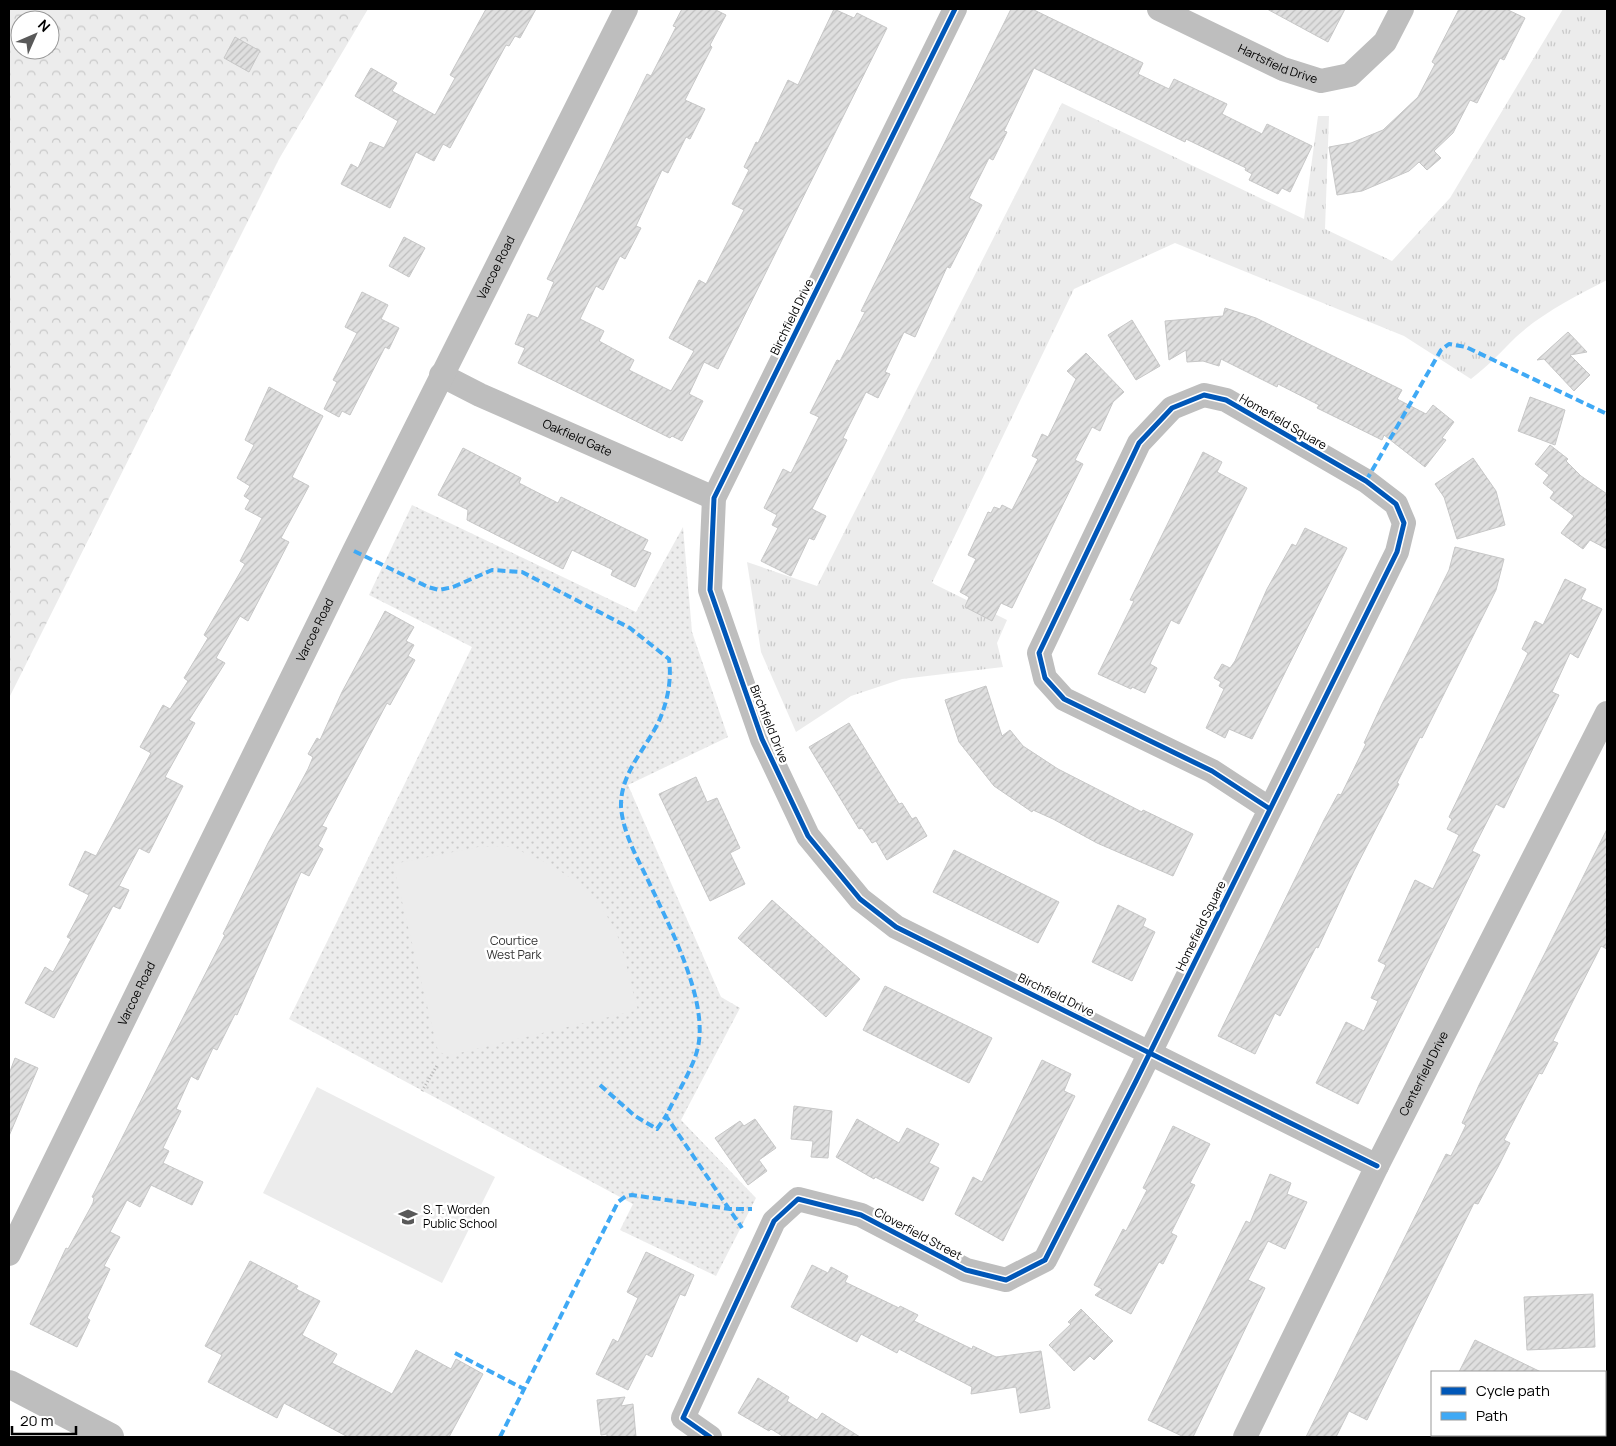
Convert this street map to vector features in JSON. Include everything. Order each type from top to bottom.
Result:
[{"type":"street","name":"Varcoe Road","points":[[9,1254],[441,376],[626,9]]},
{"type":"street","name":"Birchfield Drive","points":[[955,9],[714,498],[710,590],[762,739],[808,836],[860,899],[896,927],[1377,1166]]},
{"type":"street","name":"Hartsfield Drive","points":[[1159,9],[1283,69],[1321,81],[1350,75],[1385,42],[1402,9]]},
{"type":"street","name":"Oakfield Gate","points":[[441,376],[714,498]]},
{"type":"street","name":"Homefield Square","points":[[1150,1052],[1397,552],[1404,523],[1396,504],[1366,481],[1226,400],[1204,395],[1172,408],[1139,443],[1039,653],[1045,678],[1064,699],[1212,771],[1270,809]]},
{"type":"street","name":"Centerfield Drive","points":[[1245,1437],[1377,1166],[1607,712]]},
{"type":"street","name":"Cloverfield Street","points":[[710,1437],[683,1418],[774,1221],[798,1200],[861,1215],[966,1270],[1006,1280],[1045,1260],[1150,1052]]},
{"type":"street","points":[[9,1384],[110,1437]]},
{"type":"path","points":[[422,1091],[438,1064]]},
{"type":"green space","points":[[9,9],[368,9],[279,159],[9,698]]},
{"type":"green space","points":[[1563,9],[1607,9],[1607,280],[1583,292],[1526,328],[1471,379],[1404,336],[1175,243],[1074,289],[932,583],[1007,620],[997,643],[1003,667],[902,679],[851,696],[796,732],[761,652],[747,562],[817,586],[1062,103],[1304,219],[1318,116],[1329,116],[1325,229],[1392,261],[1450,198]]},
{"type":"green space","name":"Courtice West Park","points":[[412,505],[636,612],[683,527],[692,632],[728,737],[628,785],[721,997],[740,1008],[681,1120],[756,1198],[716,1276],[620,1230],[633,1204],[289,1019],[472,647],[369,595]]},
{"type":"green space","points":[[506,846],[554,867],[582,887],[594,899],[605,913],[618,936],[638,1010],[447,1056],[438,1051],[393,864],[478,847]]},
{"type":"green space","points":[[317,1087],[495,1177],[442,1283],[263,1193]]},
{"type":"building","points":[[486,9],[536,9],[520,38],[515,36],[509,46],[506,45],[450,148],[443,144],[434,161],[416,152],[390,208],[341,184],[351,164],[358,168],[370,142],[384,148],[398,121],[355,96],[371,68],[397,83],[392,91],[435,115],[455,78],[450,75]]},
{"type":"building","points":[[682,9],[714,9],[726,15],[685,100],[705,109],[690,139],[686,137],[668,173],[662,170],[636,226],[641,228],[625,259],[620,256],[603,290],[596,286],[580,319],[604,331],[599,341],[634,360],[629,370],[671,391],[694,351],[669,338],[699,280],[706,284],[744,210],[732,204],[749,170],[744,167],[756,142],[758,143],[788,80],[798,85],[834,9],[854,18],[857,13],[887,28],[718,369],[704,362],[689,394],[703,401],[682,441],[672,436],[670,438],[518,363],[525,348],[515,344],[528,314],[538,318],[554,282],[547,279],[647,74],[651,76],[676,27],[673,26]]},
{"type":"building","points":[[1011,9],[1032,9],[1143,63],[1138,74],[1169,89],[1174,79],[1227,104],[1222,114],[1262,134],[1267,124],[1312,146],[1290,192],[1282,188],[1278,194],[1249,180],[1252,174],[1245,170],[1246,168],[1186,139],[1185,142],[1034,68],[1004,131],[1007,132],[993,160],[989,158],[969,198],[982,205],[950,268],[947,267],[915,337],[904,332],[885,372],[890,374],[878,398],[866,392],[843,438],[847,440],[812,509],[826,516],[814,540],[809,538],[791,576],[761,561],[778,528],[772,525],[777,515],[764,508],[783,469],[791,473],[819,417],[810,413],[837,360],[840,361],[865,312],[861,311]]},
{"type":"building","points":[[1267,9],[1345,9],[1328,42]]},
{"type":"building","points":[[1459,9],[1506,9],[1525,18],[1504,60],[1500,58],[1477,103],[1470,100],[1453,133],[1434,151],[1441,158],[1427,170],[1419,162],[1409,171],[1362,191],[1337,195],[1329,147],[1351,143],[1383,130],[1418,97],[1435,64],[1432,62]]},
{"type":"building","points":[[235,37],[260,51],[249,72],[224,58]]},
{"type":"building","points":[[404,237],[425,248],[409,277],[389,266]]},
{"type":"building","points":[[362,292],[388,305],[381,319],[399,328],[389,349],[385,347],[350,415],[342,411],[339,417],[324,409],[337,382],[333,380],[357,333],[345,327]]},
{"type":"building","points":[[1225,308],[1256,318],[1402,390],[1397,399],[1426,414],[1433,405],[1454,422],[1442,438],[1446,440],[1425,467],[1384,435],[1382,440],[1317,408],[1319,405],[1278,384],[1277,387],[1221,359],[1219,366],[1203,361],[1187,362],[1186,350],[1169,360],[1165,321],[1223,316]]},
{"type":"building","points":[[1132,320],[1160,366],[1136,380],[1108,335]]},
{"type":"building","points":[[1568,332],[1587,352],[1570,355],[1590,375],[1574,391],[1544,359],[1537,360]]},
{"type":"building","points":[[1086,353],[1124,392],[1113,402],[1100,431],[1092,427],[1075,460],[1083,464],[1012,608],[1001,603],[992,621],[965,607],[969,597],[960,592],[976,559],[968,555],[988,512],[991,513],[994,507],[1000,509],[1002,505],[1012,510],[1038,459],[1032,456],[1042,434],[1048,437],[1076,379],[1067,371]]},
{"type":"building","points":[[269,387],[323,416],[292,477],[309,486],[281,538],[289,542],[248,621],[240,616],[216,658],[225,663],[189,720],[195,723],[165,777],[183,786],[149,853],[139,848],[119,886],[129,890],[120,909],[113,906],[54,1018],[25,1003],[45,967],[53,972],[71,939],[67,937],[89,895],[69,885],[85,851],[96,856],[151,753],[140,747],[163,705],[170,709],[188,681],[184,678],[208,638],[204,635],[245,564],[240,561],[262,518],[245,509],[250,500],[244,496],[250,486],[237,478],[254,445],[245,440]]},
{"type":"building","points":[[1530,397],[1565,410],[1555,445],[1518,431]]},
{"type":"building","points":[[1550,445],[1568,459],[1566,461],[1581,476],[1607,494],[1607,549],[1590,540],[1583,549],[1561,533],[1574,516],[1550,498],[1554,492],[1543,483],[1549,475],[1535,464]]},
{"type":"building","points":[[463,448],[521,478],[519,483],[558,503],[561,497],[648,540],[643,550],[651,553],[635,587],[611,575],[613,570],[572,550],[563,569],[467,520],[468,510],[438,495]]},
{"type":"building","points":[[1203,452],[1222,462],[1217,472],[1247,488],[1179,624],[1171,620],[1150,664],[1157,668],[1145,693],[1132,687],[1131,689],[1098,674],[1134,601],[1130,600]]},
{"type":"building","points":[[1473,458],[1496,491],[1505,525],[1457,539],[1444,497],[1435,484]]},
{"type":"building","points":[[1305,528],[1347,548],[1252,739],[1229,729],[1225,738],[1206,728],[1224,689],[1219,686],[1221,682],[1214,678],[1222,664],[1230,668],[1235,661],[1267,589],[1292,544],[1296,546]]},
{"type":"building","points":[[1455,547],[1504,559],[1496,590],[1422,738],[1420,737],[1397,783],[1399,784],[1354,871],[1318,948],[1316,947],[1280,1016],[1275,1013],[1255,1054],[1218,1036],[1324,820],[1338,794],[1341,795],[1366,744],[1364,743],[1382,704],[1449,570]]},
{"type":"building","points":[[1565,579],[1586,589],[1581,599],[1602,609],[1578,658],[1570,653],[1552,692],[1559,695],[1504,808],[1496,804],[1472,851],[1480,855],[1358,1104],[1316,1083],[1346,1022],[1364,1031],[1378,1001],[1371,998],[1386,965],[1378,961],[1415,880],[1433,889],[1459,835],[1447,829],[1452,819],[1449,817],[1528,653],[1522,649],[1535,621],[1543,625]]},
{"type":"building","points":[[385,611],[414,627],[406,641],[414,645],[408,656],[415,660],[390,705],[387,703],[322,826],[327,828],[318,846],[323,849],[309,876],[301,872],[237,1015],[235,1014],[217,1050],[213,1048],[198,1080],[191,1076],[176,1109],[181,1111],[163,1148],[169,1151],[163,1163],[203,1182],[192,1205],[151,1185],[140,1207],[127,1200],[110,1232],[120,1237],[104,1266],[110,1269],[87,1318],[90,1320],[77,1347],[30,1324],[66,1248],[68,1249],[93,1203],[94,1198],[92,1197],[225,935],[223,934],[268,843],[308,769],[313,757],[308,754],[317,738],[320,740],[342,692]]},
{"type":"building","points":[[986,686],[1002,736],[1010,730],[1023,746],[1058,769],[1142,812],[1143,810],[1193,834],[1173,876],[1097,843],[1053,819],[1033,810],[1032,812],[994,786],[959,742],[945,700]]},
{"type":"building","points":[[849,723],[899,804],[902,803],[912,819],[916,817],[927,836],[887,860],[876,841],[872,843],[862,828],[859,829],[809,747]]},
{"type":"building","points":[[696,777],[707,802],[717,798],[740,848],[730,853],[745,884],[710,901],[659,794]]},
{"type":"building","points":[[1607,829],[1607,949],[1601,946],[1553,1041],[1558,1043],[1542,1074],[1539,1073],[1504,1140],[1510,1143],[1478,1204],[1474,1203],[1367,1420],[1349,1411],[1336,1437],[1306,1437],[1446,1154],[1451,1156],[1466,1125],[1462,1123],[1479,1085]]},
{"type":"building","points":[[954,850],[1059,902],[1038,943],[933,892]]},
{"type":"building","points":[[772,900],[860,979],[826,1017],[738,938]]},
{"type":"building","points":[[1118,905],[1146,919],[1143,926],[1155,932],[1132,981],[1092,962]]},
{"type":"building","points":[[885,986],[992,1038],[969,1083],[863,1030]]},
{"type":"building","points":[[15,1058],[38,1068],[9,1136],[9,1074]]},
{"type":"building","points":[[1042,1060],[1071,1074],[1064,1091],[1075,1096],[1003,1241],[955,1214],[973,1177],[982,1182]]},
{"type":"building","points":[[794,1106],[832,1111],[828,1158],[811,1157],[813,1141],[791,1139]]},
{"type":"building","points":[[755,1119],[776,1148],[759,1160],[767,1171],[748,1185],[715,1138],[740,1121],[744,1126]]},
{"type":"building","points":[[857,1119],[899,1143],[907,1128],[939,1144],[929,1163],[939,1168],[923,1201],[875,1177],[874,1179],[836,1157]]},
{"type":"building","points":[[1173,1126],[1210,1144],[1190,1183],[1195,1185],[1171,1233],[1177,1236],[1163,1264],[1159,1262],[1131,1314],[1095,1295],[1102,1289],[1094,1285],[1123,1229],[1126,1231],[1147,1190],[1143,1188]]},
{"type":"building","points":[[1270,1174],[1291,1183],[1287,1194],[1307,1202],[1285,1249],[1268,1241],[1248,1280],[1265,1288],[1193,1437],[1184,1437],[1148,1420],[1246,1221],[1250,1223]]},
{"type":"building","points":[[646,1252],[694,1275],[685,1296],[680,1294],[652,1357],[646,1354],[628,1390],[596,1374],[613,1339],[618,1342],[638,1298],[627,1292]]},
{"type":"building","points":[[250,1261],[298,1286],[296,1289],[320,1301],[302,1335],[337,1354],[332,1363],[392,1394],[416,1350],[451,1369],[456,1359],[483,1374],[449,1437],[348,1437],[284,1403],[277,1418],[208,1382],[222,1355],[205,1346]]},
{"type":"building","points":[[812,1265],[828,1273],[831,1267],[848,1276],[845,1282],[918,1315],[914,1321],[972,1349],[973,1346],[996,1357],[1041,1351],[1050,1408],[1020,1413],[1016,1387],[971,1394],[972,1387],[899,1349],[897,1353],[861,1334],[857,1342],[791,1307]]},
{"type":"building","points":[[1593,1294],[1595,1347],[1527,1350],[1524,1297]]},
{"type":"building","points":[[1081,1309],[1113,1341],[1094,1360],[1090,1356],[1074,1371],[1049,1345],[1071,1324],[1068,1322]]},
{"type":"building","points":[[1475,1340],[1539,1371],[1460,1371]]},
{"type":"building","points":[[758,1378],[789,1397],[787,1401],[817,1420],[822,1413],[860,1437],[784,1437],[771,1429],[769,1431],[738,1413]]},
{"type":"building","points":[[625,1397],[621,1406],[633,1404],[636,1437],[607,1437],[607,1434],[601,1435],[597,1400]]},
{"type":"marked path","points":[[1366,481],[1441,350],[1449,344],[1466,347],[1607,414]]},
{"type":"marked path","points":[[354,551],[428,587],[439,590],[453,587],[492,570],[522,572],[630,628],[669,659],[669,684],[664,709],[624,784],[621,807],[622,816],[631,844],[685,963],[698,1009],[700,1031],[695,1058],[666,1116],[742,1228]]},
{"type":"marked path","points":[[600,1085],[635,1116],[657,1129],[666,1116]]},
{"type":"marked path","points":[[500,1437],[618,1202],[626,1196],[632,1195],[730,1209],[752,1209]]},
{"type":"marked path","points":[[455,1353],[524,1389]]},
{"type":"cycle path","points":[[955,9],[714,498],[710,590],[762,739],[808,836],[860,899],[896,927],[1377,1166]]},
{"type":"cycle path","points":[[710,1437],[683,1418],[774,1221],[798,1199],[861,1215],[966,1270],[1006,1280],[1045,1260],[1136,1081],[1397,552],[1404,523],[1396,504],[1366,481],[1226,400],[1204,395],[1172,408],[1139,443],[1039,653],[1045,678],[1064,699],[1212,771],[1270,809]]},
{"type":"place","name":"S. T. Worden Public School","points":[[408,1217]]}]
